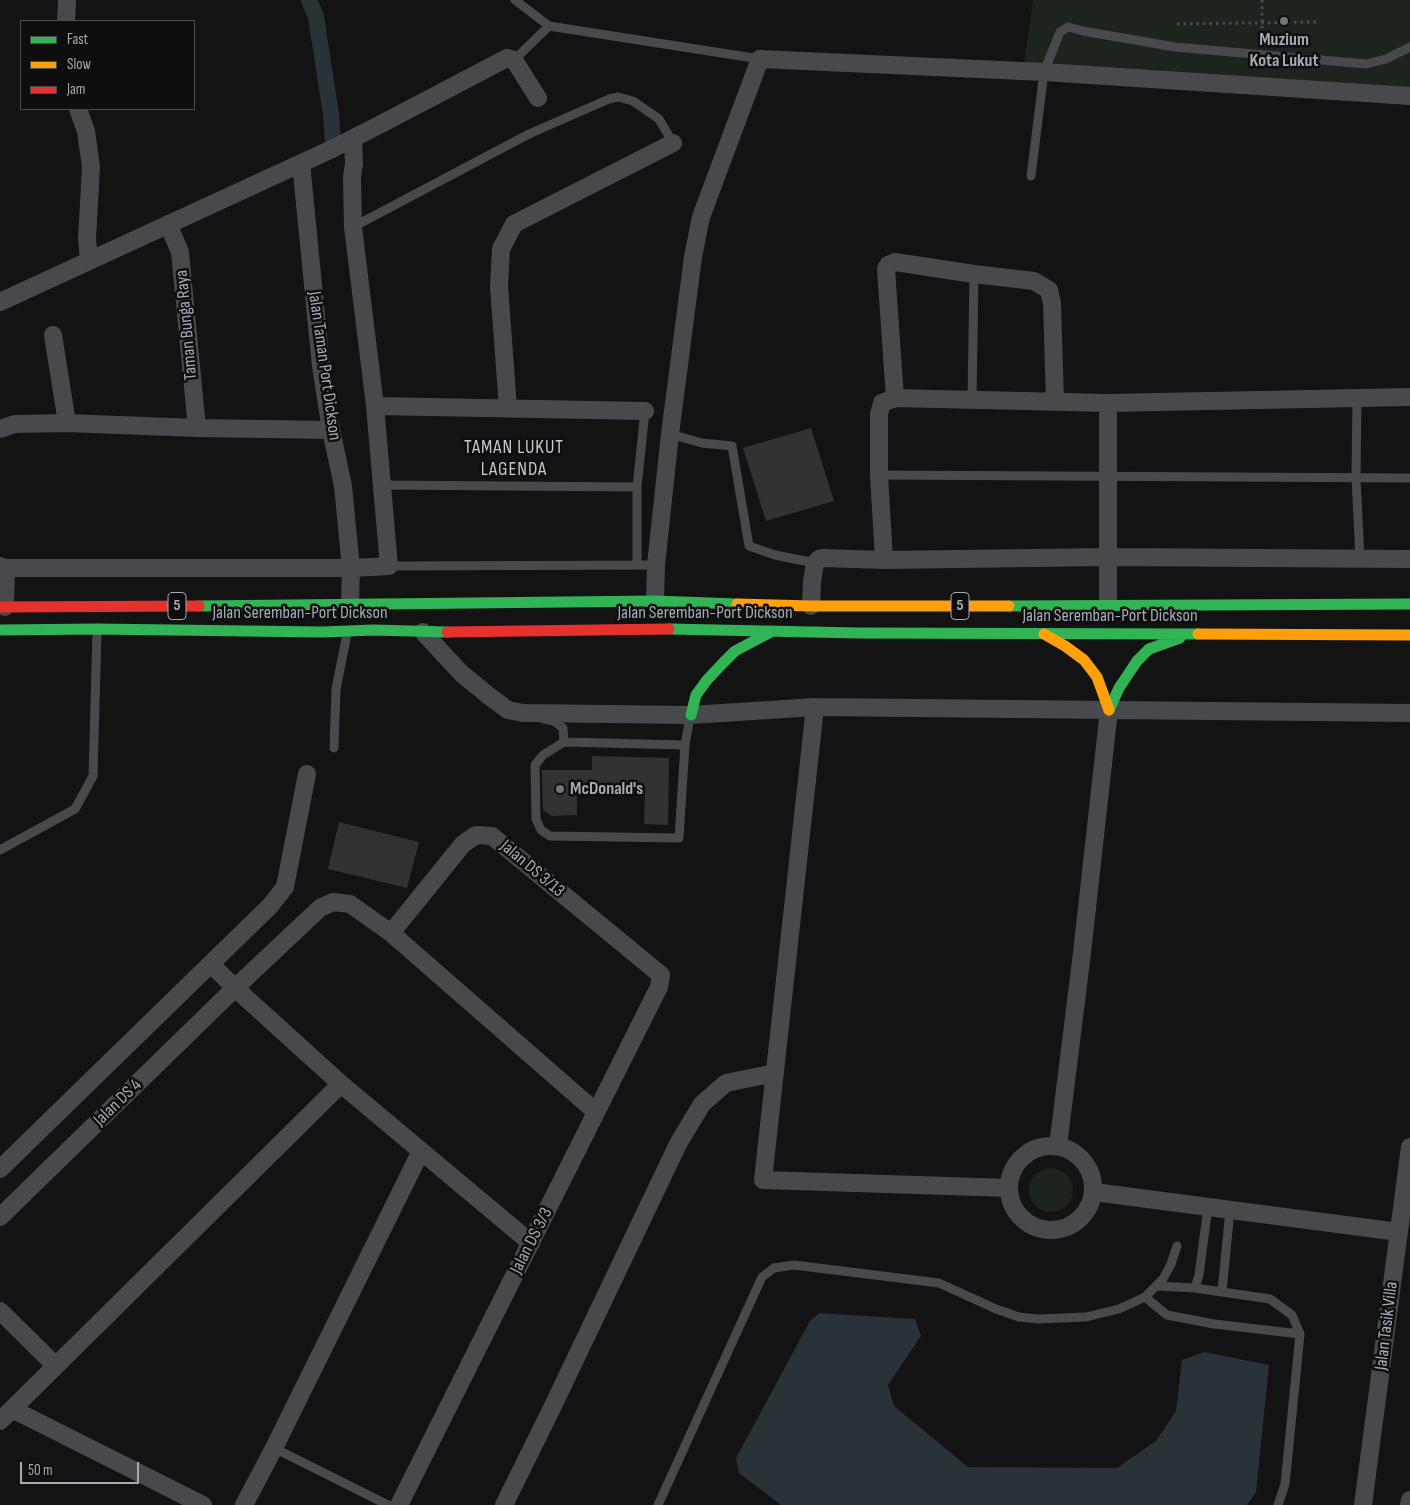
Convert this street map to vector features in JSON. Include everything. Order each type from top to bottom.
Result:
[{"type":"highway","name":"Jalan Seremban-Port Dickson","points":[[3,607],[350,616],[659,613],[811,606],[1107,614],[1410,604]]},
{"type":"highway","points":[[637,629],[659,613],[684,629]]},
{"type":"highway","points":[[1080,634],[1094,626],[1107,614]]},
{"type":"highway","points":[[322,632],[330,631],[350,616],[374,630]]},
{"type":"highway","points":[[1126,623],[1146,634]]},
{"type":"highway","name":"Jalan Seremban-Port Dickson","points":[[0,630],[98,629],[322,632],[374,630],[423,632],[684,629],[859,633],[1410,635]]},
{"type":"highway","points":[[690,715],[696,695],[722,664],[735,652],[774,630]]},
{"type":"highway","points":[[1044,634],[1084,660],[1097,677],[1109,710]]},
{"type":"highway","points":[[1109,710],[1125,678],[1149,649],[1189,634]]},
{"type":"street","points":[[66,20],[67,0]]},
{"type":"street","points":[[0,302],[353,139],[507,58],[514,60],[538,98]]},
{"type":"street","points":[[659,613],[656,565],[670,434],[693,256],[701,217],[760,59],[1044,72],[1410,96]]},
{"type":"street","points":[[78,110],[86,131],[91,167],[87,239],[89,260]]},
{"type":"street","points":[[3,607],[3,567],[351,568],[389,566],[375,406],[353,228],[353,139]]},
{"type":"street","points":[[508,408],[500,286],[500,249],[514,224],[673,143]]},
{"type":"street","name":"Jalan Taman Port Dickson","points":[[305,161],[321,366],[331,430],[343,486],[351,568],[350,616]]},
{"type":"street","name":"Taman Bunga Raya","points":[[168,224],[180,252],[197,428]]},
{"type":"street","points":[[895,398],[886,269],[888,265],[895,262],[1034,282],[1048,290],[1052,303],[1055,401]]},
{"type":"street","points":[[53,336],[67,423]]},
{"type":"street","points":[[884,560],[879,475],[880,414],[882,404],[895,398],[1108,403],[1410,397]]},
{"type":"street","points":[[1107,614],[1108,403]]},
{"type":"street","points":[[375,406],[645,411]]},
{"type":"street","points":[[0,429],[15,424],[67,423],[197,428],[331,430]]},
{"type":"street","points":[[811,606],[815,564],[822,558],[884,560],[1108,557],[1410,559]]},
{"type":"street","points":[[423,632],[461,672],[489,696],[508,710],[523,713],[690,715],[815,707],[1410,713]]},
{"type":"street","points":[[815,707],[763,1180],[1009,1188]]},
{"type":"street","points":[[1058,1146],[1109,710]]},
{"type":"street","name":"Jalan DS 4","points":[[0,1169],[270,906],[285,887],[307,774]]},
{"type":"street","name":"Jalan DS 3/13","points":[[391,933],[463,844],[476,834],[492,836],[661,975]]},
{"type":"street","name":"Jalan DS 4","points":[[0,1217],[235,988],[320,908],[333,902],[350,904],[391,933],[596,1112]]},
{"type":"street","points":[[211,964],[341,1084],[531,1242]]},
{"type":"street","name":"Jalan DS 3/3","points":[[399,1505],[659,987],[661,975]]},
{"type":"street","points":[[504,1505],[680,1142],[702,1104],[726,1083],[775,1072]]},
{"type":"street","points":[[203,1505],[6,1415],[341,1084]]},
{"type":"street","points":[[1043,1146],[1058,1146],[1070,1150],[1089,1167],[1093,1179],[1094,1192],[1090,1206],[1082,1218],[1070,1226],[1057,1230],[1042,1229],[1029,1224],[1018,1214],[1011,1202],[1009,1188],[1012,1174],[1019,1161],[1030,1152],[1043,1146]]},
{"type":"street","name":"Jalan Tasik Villa","points":[[1363,1505],[1410,1147]]},
{"type":"street","points":[[244,1505],[421,1151]]},
{"type":"street","points":[[1094,1192],[1399,1232]]},
{"type":"street","points":[[0,1311],[56,1366]]},
{"type":"street","points":[[1409,1505],[1410,1500]]},
{"type":"lane","points":[[515,0],[549,26],[760,59]]},
{"type":"lane","points":[[514,60],[549,26]]},
{"type":"lane","points":[[1031,176],[1044,72],[1060,32],[1068,27],[1175,47],[1366,64],[1386,59],[1410,47]]},
{"type":"lane","points":[[353,228],[530,134],[609,99],[618,97],[634,101],[659,119],[673,143]]},
{"type":"lane","points":[[972,400],[974,274]]},
{"type":"lane","points":[[1357,398],[1356,478],[1360,559]]},
{"type":"lane","points":[[637,565],[637,488],[645,411]]},
{"type":"lane","points":[[670,434],[702,443],[732,446],[750,546],[775,555],[815,564]]},
{"type":"lane","points":[[879,475],[1410,478]]},
{"type":"lane","points":[[383,485],[637,488]]},
{"type":"lane","points":[[389,566],[656,565]]},
{"type":"lane","points":[[0,850],[75,810],[93,776],[98,629]]},
{"type":"lane","points":[[334,748],[336,689],[348,631]]},
{"type":"lane","points":[[523,713],[554,721],[563,728],[564,742]]},
{"type":"lane","points":[[685,746],[564,742],[543,755],[535,765],[536,819],[541,830],[550,836],[679,838],[685,746],[690,715]]},
{"type":"lane","points":[[1195,1288],[1199,1275],[1208,1206]]},
{"type":"lane","points":[[1222,1291],[1230,1210]]},
{"type":"lane","points":[[658,1505],[762,1277],[774,1268],[794,1265],[939,1283],[996,1309],[1020,1317],[1038,1319],[1086,1317],[1119,1309],[1145,1297],[1163,1279],[1171,1264],[1176,1246]]},
{"type":"lane","points":[[1156,1286],[1222,1291],[1270,1299],[1292,1315],[1300,1334],[1285,1484],[1278,1505]]},
{"type":"lane","points":[[1145,1297],[1167,1315],[1214,1324],[1300,1334]]},
{"type":"lane","points":[[274,1448],[388,1505]]},
{"type":"path","points":[[1262,0],[1262,54]]},
{"type":"path","points":[[1178,24],[1318,22]]},
{"type":"shaded area","points":[[1033,0],[1410,0],[1410,98],[1023,72]]},
{"type":"shaded area","points":[[1047,1168],[1055,1168],[1067,1174],[1073,1190],[1067,1206],[1055,1212],[1047,1212],[1035,1206],[1029,1194],[1029,1186],[1035,1174]]},
{"type":"shaded area","points":[[819,1313],[915,1319],[921,1336],[888,1385],[894,1406],[968,1467],[1117,1468],[1156,1441],[1176,1411],[1182,1360],[1204,1352],[1269,1365],[1256,1492],[1247,1505],[781,1505],[739,1473],[736,1458],[810,1321]]},
{"type":"building","points":[[811,428],[834,501],[766,521],[743,448]]},
{"type":"building","points":[[592,756],[669,758],[668,825],[644,824],[645,787],[619,786],[619,795],[577,794],[577,815],[552,816],[543,810],[542,770],[592,770]]},
{"type":"building","points":[[339,822],[419,842],[407,888],[328,869]]},
{"type":"waterway","points":[[309,0],[316,17],[331,114],[333,142]]},
{"type":"traffic: fast","points":[[199,606],[655,601],[737,604]]},
{"type":"traffic: fast","points":[[1009,606],[1410,604]]},
{"type":"traffic: fast","points":[[0,630],[97,629],[322,632],[374,630],[447,632]]},
{"type":"traffic: fast","points":[[669,629],[859,633],[1198,634]]},
{"type":"traffic: fast","points":[[691,715],[696,695],[722,664],[735,651],[771,632]]},
{"type":"traffic: fast","points":[[1109,710],[1119,688],[1137,661],[1149,649],[1180,638]]},
{"type":"traffic: slow","points":[[737,604],[1009,606]]},
{"type":"traffic: slow","points":[[1044,634],[1084,660],[1097,677],[1109,710]]},
{"type":"traffic: slow","points":[[1198,634],[1410,635]]},
{"type":"traffic: jam","points":[[0,607],[199,606]]},
{"type":"traffic: jam","points":[[447,632],[669,629]]},
{"type":"place","name":"Muzium Kota Lukut","points":[[1284,21]]},
{"type":"place","name":"McDonald's","points":[[560,789]]},
{"type":"district","name":"TAMAN LUKUT LAGENDA","points":[[514,459]]}]
